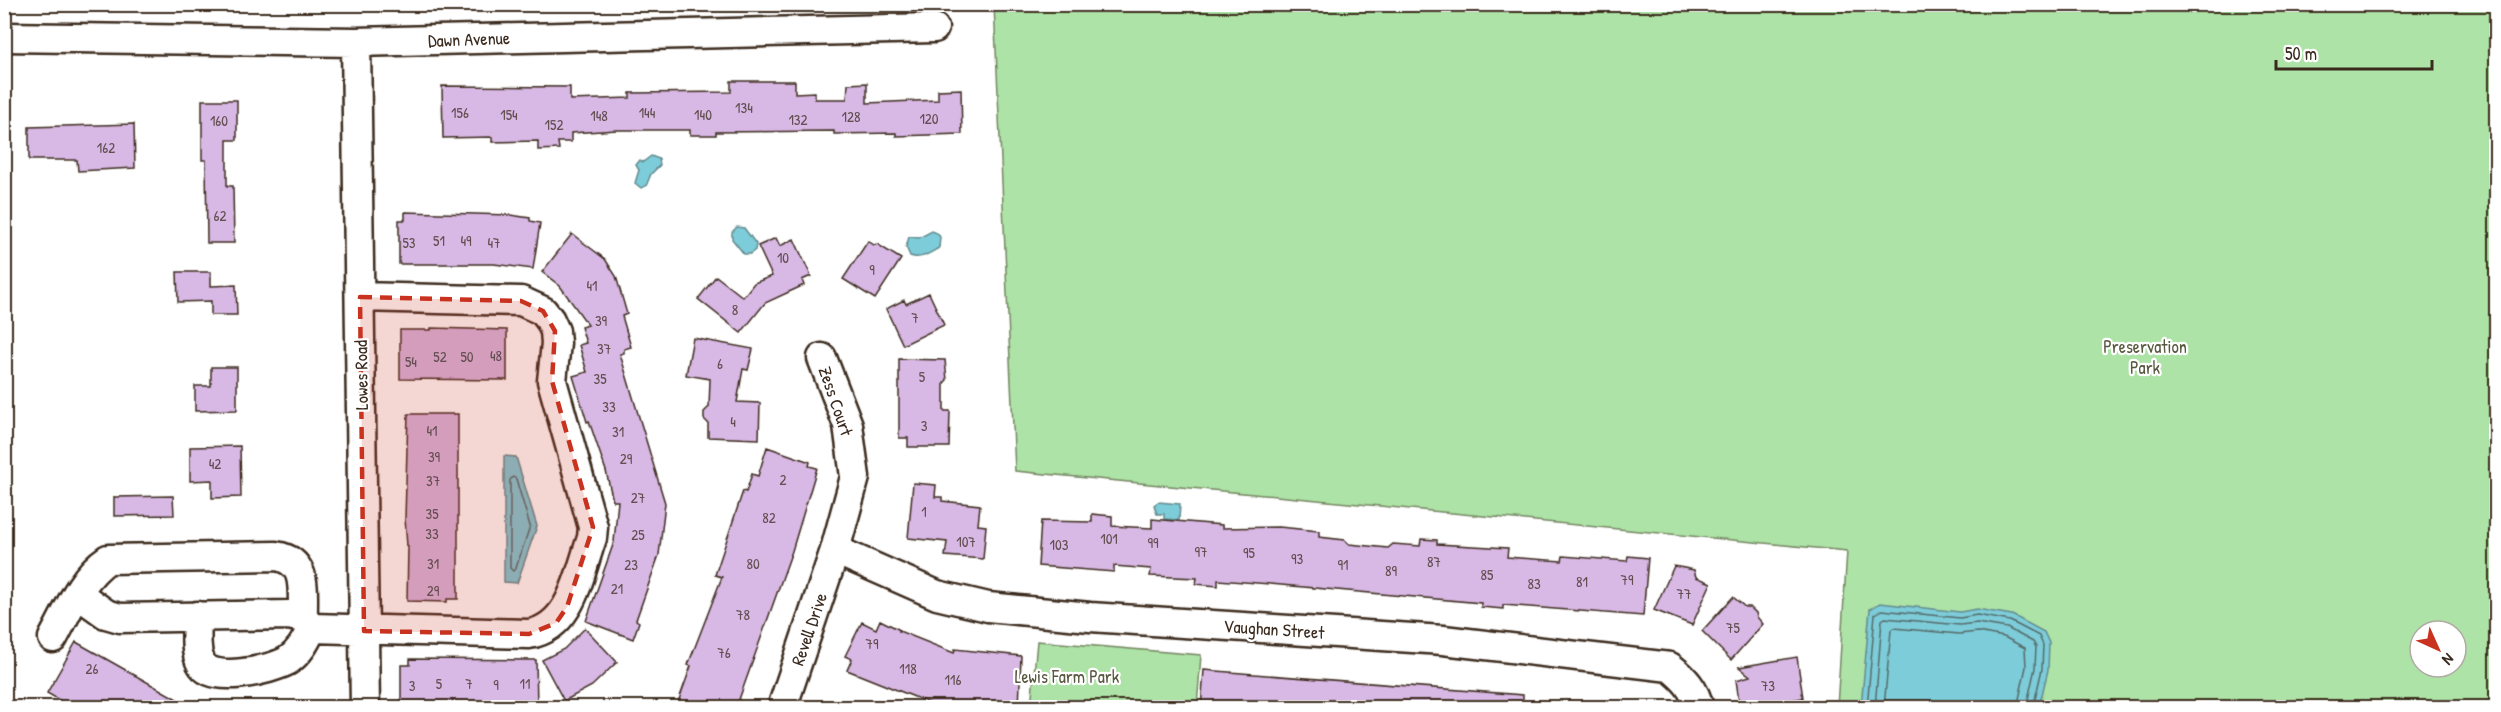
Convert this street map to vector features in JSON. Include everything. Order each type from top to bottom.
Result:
[{"type":"street","name":"Dawn Avenue","points":[[4,38],[356,42],[934,28]]},
{"type":"street","name":"Lowes Road","points":[[356,42],[365,708]]},
{"type":"street","points":[[78,594],[106,614],[120,618],[289,615],[307,623],[364,630],[529,634],[548,628],[562,616],[592,538],[593,527],[552,381],[555,331],[543,311],[521,301],[360,297]]},
{"type":"street","name":"Zess Court","points":[[822,358],[848,424],[855,477],[835,550]]},
{"type":"street","name":"Revell Drive","points":[[782,708],[835,550]]},
{"type":"street","name":"Vaughan Street","points":[[835,550],[937,595],[988,607],[1090,617],[1443,640],[1670,667],[1686,680],[1697,698],[1699,708]]},
{"type":"street","points":[[53,638],[94,568],[108,559],[276,556],[287,558],[296,566],[302,577],[307,623],[302,647],[289,660],[269,669],[221,675],[209,671],[201,664],[197,653],[197,616]]},
{"type":"highlighted area","points":[[360,297],[521,301],[543,311],[555,331],[552,381],[593,527],[567,607],[556,623],[529,634],[364,631]]},
{"type":"green space","name":"Preservation Park","points":[[994,5],[2496,5],[2496,707],[1837,707],[1847,551],[1015,471]]},
{"type":"green space","name":"Lewis Farm Park","points":[[1037,641],[1201,655],[1197,707],[1031,707]]},
{"type":"water","points":[[651,156],[659,159],[660,165],[651,174],[646,186],[641,188],[635,183],[639,170],[636,165],[640,160],[643,162]]},
{"type":"water","points":[[737,227],[744,228],[756,244],[755,250],[750,254],[744,254],[732,239],[732,232]]},
{"type":"water","points":[[932,231],[940,237],[939,248],[922,257],[910,256],[906,247],[909,237],[919,238]]},
{"type":"water","points":[[504,456],[516,457],[537,526],[517,583],[504,582]]},
{"type":"water","points":[[1158,502],[1180,504],[1179,520],[1164,519],[1164,514],[1157,514],[1154,505]]},
{"type":"water","points":[[1880,603],[1960,612],[1977,609],[2012,615],[2044,632],[2049,643],[2048,670],[2039,707],[1861,707],[1870,609]]},
{"type":"building","points":[[731,81],[795,81],[795,93],[815,92],[815,99],[847,99],[848,84],[867,83],[867,103],[938,100],[938,90],[961,89],[962,134],[896,136],[896,133],[834,134],[834,131],[716,132],[716,135],[690,135],[690,130],[617,130],[571,133],[571,142],[558,142],[559,149],[538,150],[538,141],[492,142],[492,137],[443,138],[442,86],[570,87],[570,100],[630,98],[630,93],[731,92]]},
{"type":"building","points":[[202,100],[237,100],[237,140],[227,140],[227,186],[233,186],[234,243],[207,243],[206,160],[202,160]]},
{"type":"building","points":[[134,124],[135,168],[78,171],[77,160],[29,160],[29,127]]},
{"type":"building","points":[[405,212],[510,215],[530,218],[530,221],[540,223],[533,269],[494,264],[399,264],[399,220],[405,220]]},
{"type":"building","points":[[572,234],[605,259],[616,276],[627,314],[622,316],[631,347],[624,349],[624,353],[620,354],[665,503],[659,555],[636,620],[639,622],[633,639],[586,621],[614,542],[618,501],[613,501],[606,471],[589,421],[587,422],[573,376],[587,372],[579,345],[586,343],[581,327],[588,325],[560,286],[542,272]]},
{"type":"building","points":[[776,238],[780,246],[794,239],[811,276],[802,280],[804,285],[765,303],[741,333],[698,299],[716,276],[743,297],[754,283],[772,276],[758,246]]},
{"type":"building","points":[[868,241],[901,259],[875,299],[843,279]]},
{"type":"building","points":[[177,272],[211,272],[211,286],[236,285],[237,315],[211,315],[211,301],[178,302]]},
{"type":"building","points":[[929,293],[944,325],[903,345],[886,309],[904,300],[906,304]]},
{"type":"building","points":[[431,328],[507,330],[507,380],[400,379],[400,330],[431,330]]},
{"type":"building","points":[[693,338],[753,349],[748,370],[743,369],[737,402],[760,403],[759,439],[708,437],[708,423],[704,419],[704,412],[709,407],[710,379],[686,375]]},
{"type":"building","points":[[899,359],[945,360],[947,380],[944,383],[944,411],[950,411],[949,447],[908,447],[908,438],[899,438]]},
{"type":"building","points":[[211,367],[237,367],[237,410],[195,411],[195,386],[211,386]]},
{"type":"building","points":[[408,414],[458,414],[458,599],[447,599],[447,602],[407,601],[408,546],[405,518]]},
{"type":"building","points":[[240,446],[241,497],[212,498],[212,480],[190,481],[190,447]]},
{"type":"building","points":[[767,447],[810,462],[809,466],[817,468],[792,551],[736,708],[676,708],[691,666],[688,665],[722,577],[715,575],[743,491],[746,492],[752,474],[758,476]]},
{"type":"building","points":[[913,483],[936,485],[935,497],[942,497],[942,501],[980,505],[978,525],[986,526],[983,559],[945,556],[947,542],[908,538]]},
{"type":"building","points":[[173,496],[174,515],[114,516],[114,497]]},
{"type":"building","points":[[1092,514],[1112,516],[1112,526],[1152,528],[1152,519],[1222,525],[1222,528],[1279,527],[1319,531],[1319,537],[1345,540],[1349,544],[1388,548],[1393,544],[1420,546],[1421,539],[1437,540],[1437,544],[1508,548],[1507,557],[1562,561],[1563,556],[1627,561],[1628,556],[1648,558],[1643,616],[1503,605],[1503,609],[1481,607],[1481,603],[1218,580],[1218,586],[1196,584],[1197,578],[1150,576],[1151,569],[1114,566],[1114,572],[1038,566],[1041,521],[1092,522]]},
{"type":"building","points":[[1674,566],[1694,570],[1696,577],[1711,583],[1692,625],[1654,610]]},
{"type":"building","points":[[1733,597],[1745,607],[1750,607],[1763,624],[1731,660],[1702,631]]},
{"type":"building","points":[[880,620],[899,631],[954,653],[955,649],[1021,656],[1019,708],[948,708],[932,704],[847,670],[852,659],[845,656],[862,622],[876,629]]},
{"type":"building","points":[[585,628],[617,662],[592,686],[564,701],[542,660],[564,649]]},
{"type":"building","points":[[76,642],[193,708],[73,708],[47,693]]},
{"type":"building","points":[[1797,657],[1803,698],[1740,708],[1736,680],[1750,676],[1739,667]]},
{"type":"building","points":[[410,659],[536,660],[537,706],[401,706],[401,665],[410,665]]},
{"type":"building","points":[[1204,670],[1523,695],[1523,708],[1201,708]]}]
